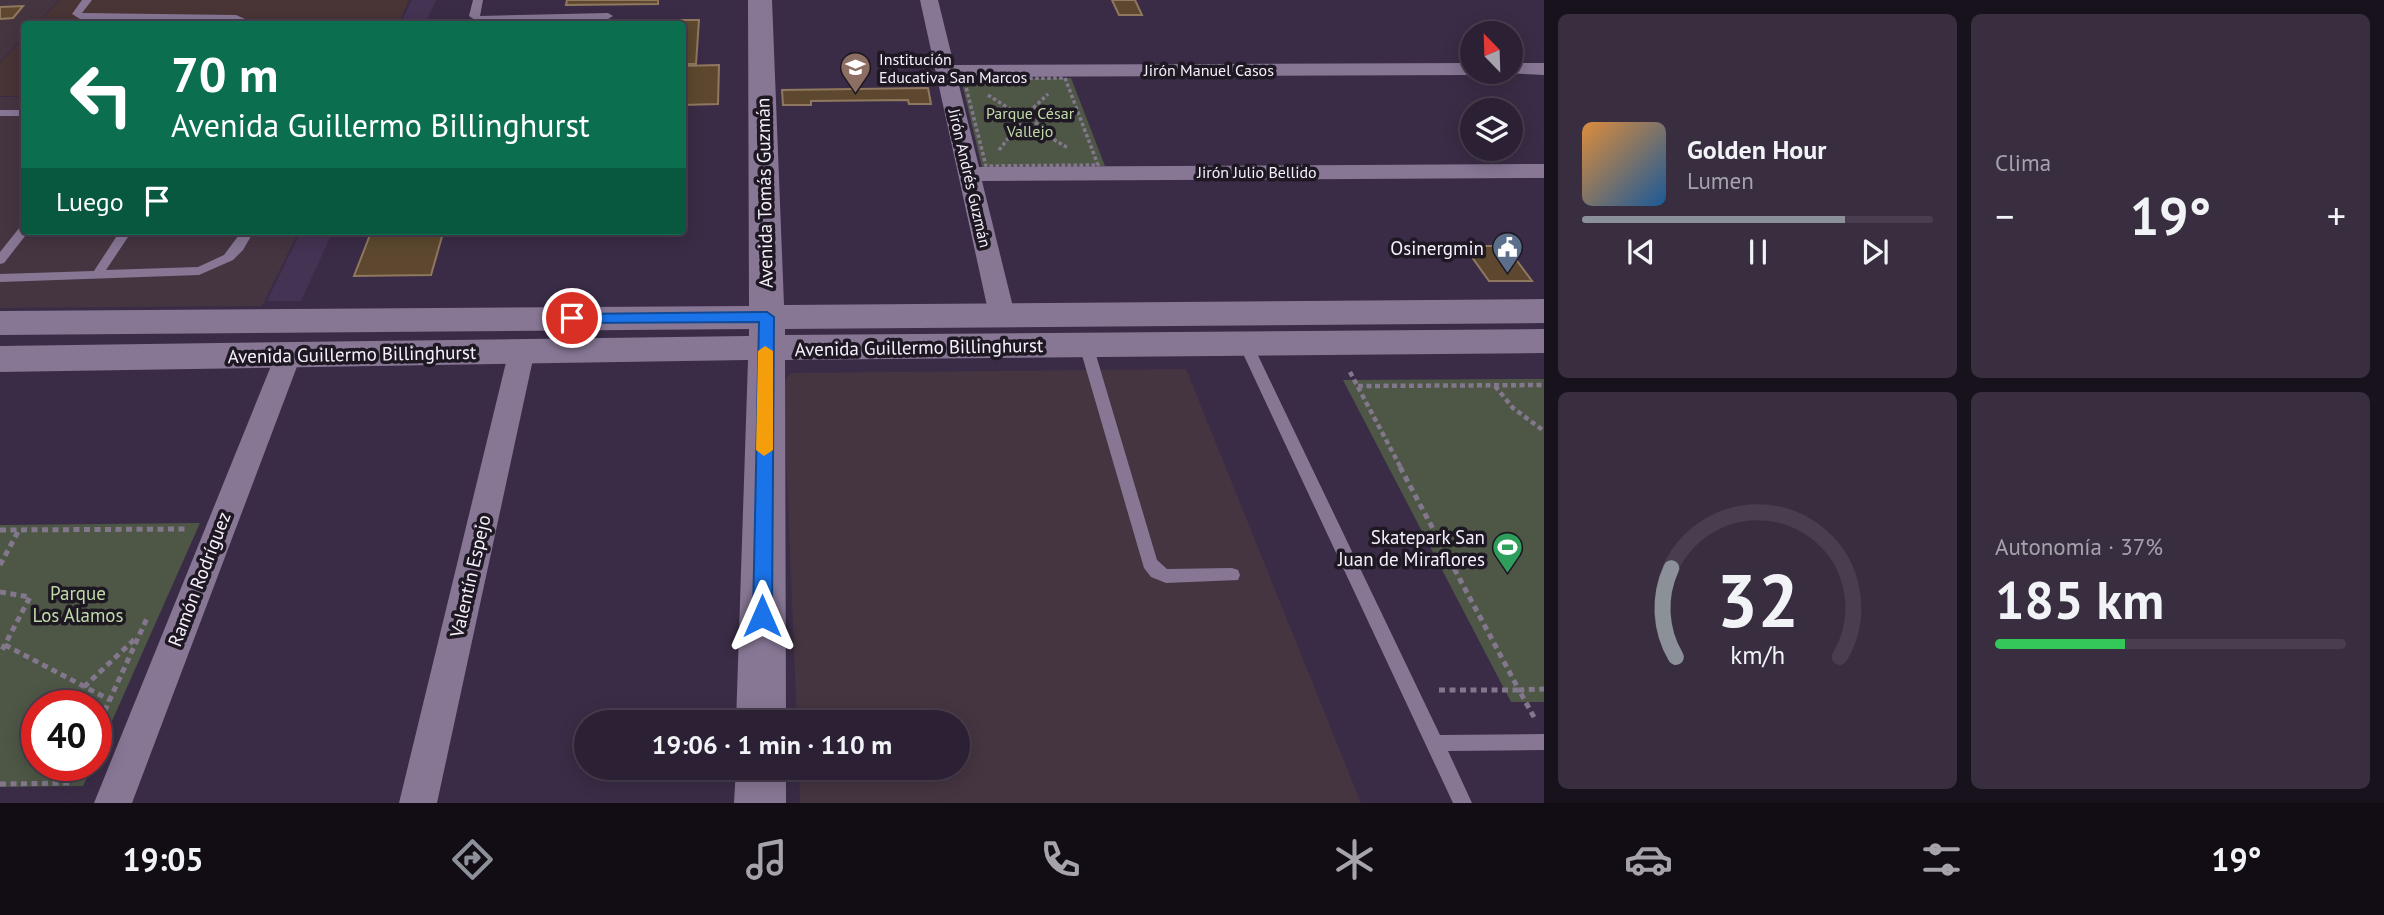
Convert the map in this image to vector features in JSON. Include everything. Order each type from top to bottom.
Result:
[{"type":"main road","name":"Avenida Tomás Guzmán","points":[[760,0],[766,333],[761,710]]},
{"type":"main road","name":"Avenida Guillermo Billinghurst","points":[[0,359],[523,350],[1002,315],[1544,311]]},
{"type":"main road","name":"Avenida Guillermo Billinghurst","points":[[0,323],[766,333],[1086,345],[1544,341]]},
{"type":"main road","points":[[761,780],[761,803]]},
{"type":"street","name":"Jirón Andrés Guzmán","points":[[929,0],[955,75],[969,174],[1002,315]]},
{"type":"street","name":"Jirón Manuel Casos","points":[[955,75],[1460,69]]},
{"type":"street","points":[[1523,69],[1544,69]]},
{"type":"street","name":"Jirón Julio Bellido","points":[[969,174],[1544,171]]},
{"type":"street","name":"Valentín Espejo","points":[[418,803],[523,350]]},
{"type":"street","name":"Ramón Rodríguez","points":[[113,803],[288,356]]},
{"type":"lane","points":[[87,0],[76,14],[89,21],[216,21],[236,18],[240,19],[239,21]]},
{"type":"lane","points":[[478,0],[474,16],[478,19],[608,16]]},
{"type":"lane","points":[[0,113],[21,113]]},
{"type":"lane","points":[[0,260],[21,234]]},
{"type":"lane","points":[[97,275],[123,235]]},
{"type":"lane","points":[[0,278],[199,271],[220,264],[236,254],[246,235]]},
{"type":"lane","points":[[1245,343],[1463,803]]},
{"type":"lane","points":[[1086,345],[1150,563],[1157,572],[1166,576],[1232,575]]},
{"type":"lane","points":[[1435,743],[1544,742]]},
{"type":"path","points":[[955,75],[1065,78],[1098,165],[986,166],[955,75]]},
{"type":"path","points":[[1020,112],[1030,113],[1039,119],[1035,126],[1018,126],[1012,122],[1011,117],[1020,112]]},
{"type":"path","points":[[1538,723],[1359,386],[1544,385]]},
{"type":"path","points":[[1494,386],[1513,408],[1544,431]]},
{"type":"path","points":[[0,530],[188,528],[182,540]]},
{"type":"path","points":[[0,565],[19,530]]},
{"type":"path","points":[[0,592],[30,597],[0,654]]},
{"type":"path","points":[[112,695],[150,611]]},
{"type":"path","points":[[84,687],[139,634]]},
{"type":"path","points":[[5,645],[90,690]]},
{"type":"path","points":[[1410,691],[1544,689]]},
{"type":"path","points":[[0,784],[73,781]]},
{"type":"shaded area","points":[[0,0],[59,0],[39,21],[21,21],[21,39],[0,62]]},
{"type":"shaded area","points":[[60,0],[409,0],[399,21],[40,21]]},
{"type":"shaded area","points":[[412,0],[436,0],[426,21],[402,21]]},
{"type":"shaded area","points":[[21,41],[21,96],[0,96],[0,63]]},
{"type":"shaded area","points":[[0,97],[21,97],[21,235],[297,235],[262,306],[0,308]]},
{"type":"shaded area","points":[[299,235],[331,235],[301,301],[267,301]]},
{"type":"shaded area","points":[[1186,369],[1361,803],[800,803],[799,780],[970,780],[970,710],[796,710],[783,382],[791,373]]},
{"type":"green space","name":"Parque César Vallejo","points":[[1071,78],[1105,166],[982,167],[961,79]]},
{"type":"green space","points":[[1544,379],[1544,702],[1511,702],[1343,380]]},
{"type":"green space","name":"Parque Los Alamos","points":[[200,523],[112,721],[112,690],[21,690],[21,781],[85,781],[83,786],[0,787],[0,525]]},
{"type":"building","points":[[567,0],[658,0],[658,4],[566,5]]},
{"type":"building","points":[[1112,0],[1135,0],[1142,15],[1119,15]]},
{"type":"building","points":[[23,6],[13,18],[0,19],[0,7]]},
{"type":"building","points":[[699,20],[696,64],[686,64],[686,21],[654,21]]},
{"type":"building","points":[[719,65],[718,104],[686,105],[686,66]]},
{"type":"building","name":"Institución Educativa San Marcos","points":[[928,88],[931,104],[909,104],[908,100],[811,101],[811,105],[783,105],[782,90]]},
{"type":"building","points":[[370,235],[442,235],[431,275],[354,276]]},
{"type":"building","points":[[1464,246],[1506,246],[1532,281],[1489,281]]},
{"type":"slow traffic","points":[[764,450],[765,351]]},
{"type":"place","name":"Institución Educativa San Marcos","points":[[856,95]]},
{"type":"place","name":"Osinergmin","points":[[1507,275]]},
{"type":"place","name":"Skatepark San Juan de Miraflores","points":[[1508,575]]},
{"type":"route","points":[[572,318],[767,317],[762,616]]}]
